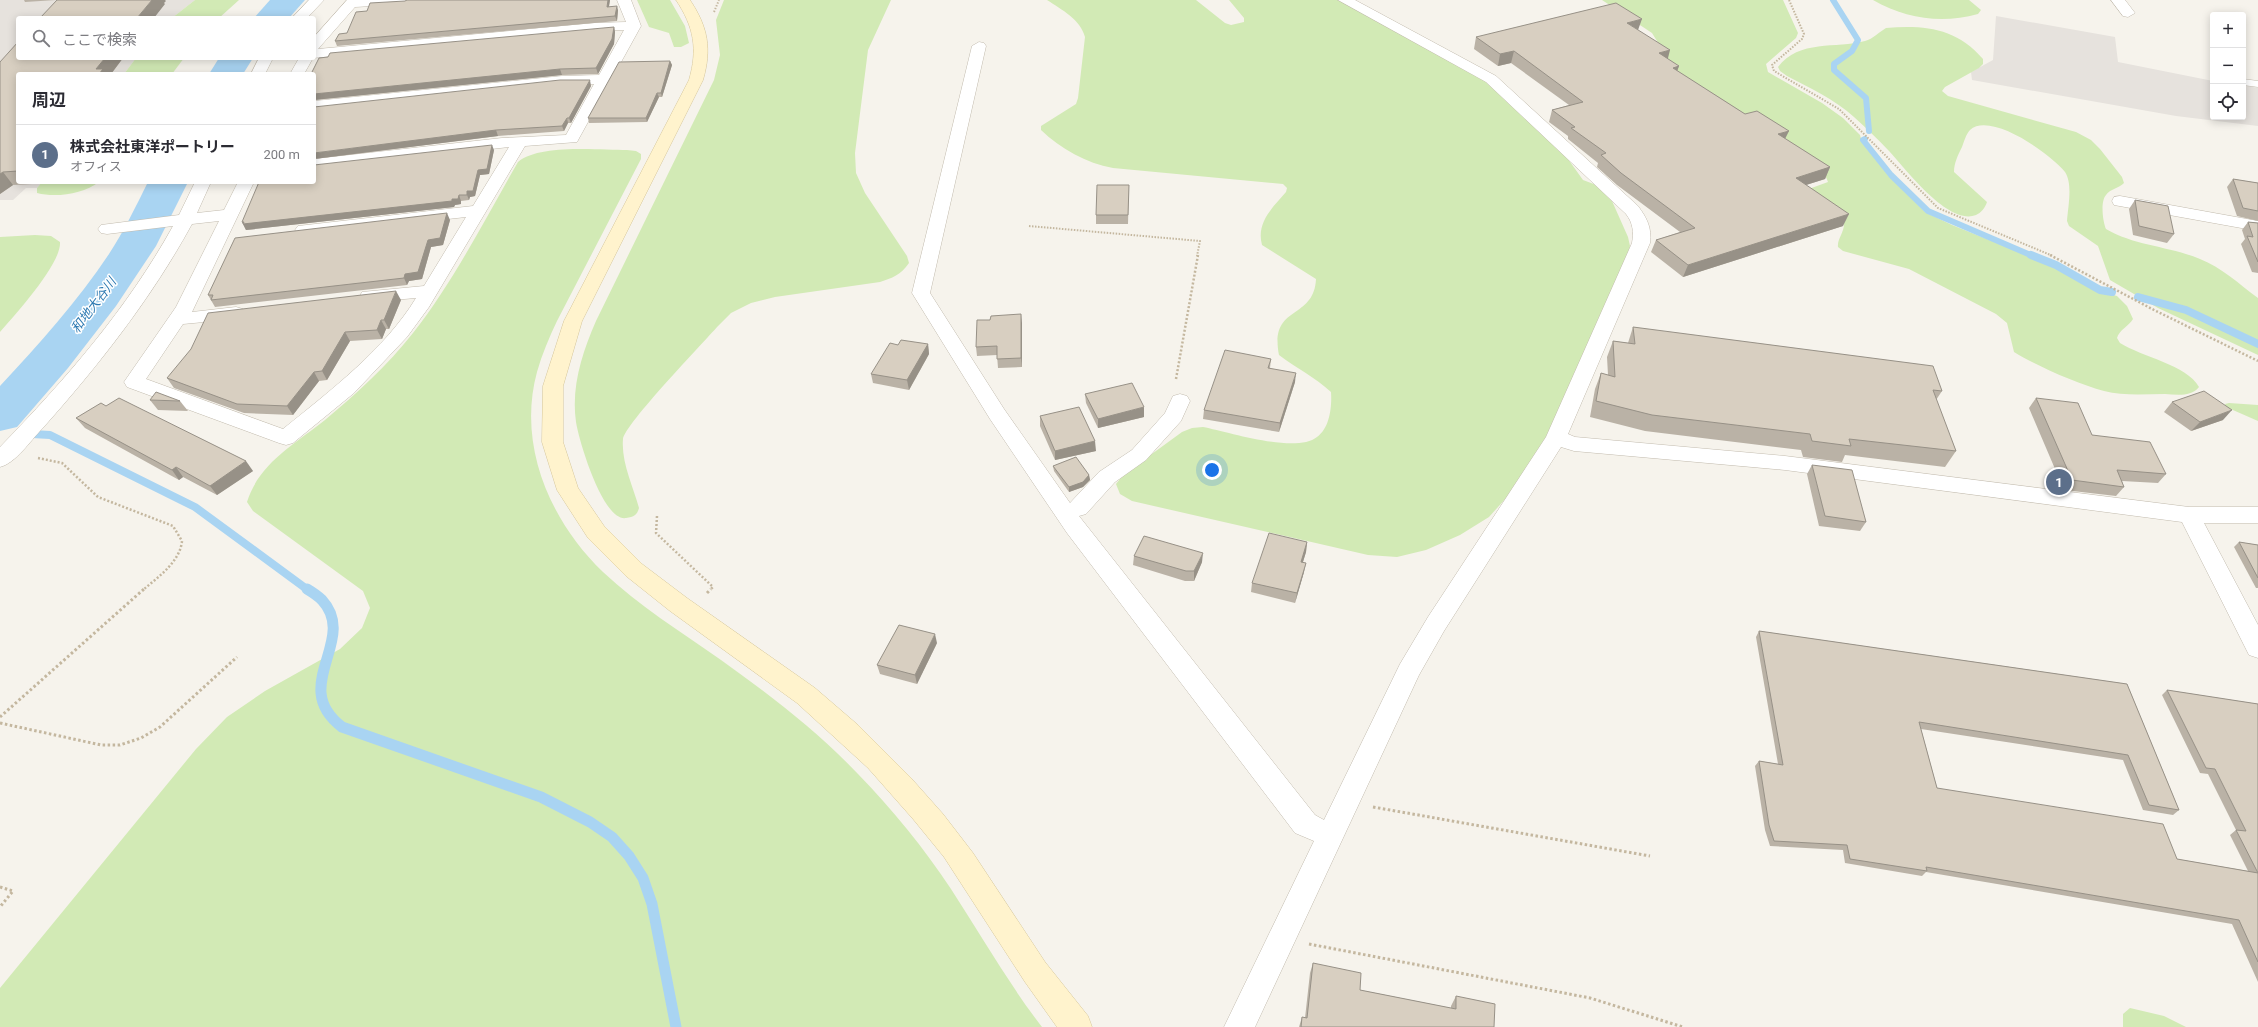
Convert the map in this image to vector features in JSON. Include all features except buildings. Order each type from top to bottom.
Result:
[{"type":"street","points":[[301,16],[316,0]]},
{"type":"street","points":[[316,44],[353,2],[407,0]]},
{"type":"street","points":[[624,0],[634,26]]},
{"type":"street","points":[[684,0],[693,14],[701,34],[703,45],[700,68],[696,80],[573,321],[562,346],[554,372],[551,399],[551,427],[555,454],[564,482],[578,509],[597,536],[621,560],[812,700],[845,729],[889,772],[923,811],[971,874],[1039,978],[1077,1027]]},
{"type":"street","points":[[1239,1027],[1396,697],[1422,647],[1556,438],[1641,243],[1643,232],[1640,221],[1632,210],[1491,79],[1345,0]]},
{"type":"street","points":[[2118,0],[2128,13]]},
{"type":"street","points":[[316,54],[594,27],[634,26]]},
{"type":"street","points":[[316,164],[520,142],[571,139],[634,26]]},
{"type":"street","points":[[979,46],[921,292],[997,414],[1065,513],[1305,824],[1330,836]]},
{"type":"street","points":[[259,72],[265,60]]},
{"type":"street","points":[[298,72],[305,60]]},
{"type":"street","points":[[316,106],[562,80],[604,80]]},
{"type":"street","points":[[245,184],[231,214],[226,239],[197,285],[178,319],[134,382],[286,438],[341,393],[376,360],[400,333],[429,291],[520,142]]},
{"type":"street","points":[[2,458],[64,391],[115,330],[154,274],[202,184]]},
{"type":"street","points":[[2120,201],[2258,226]]},
{"type":"street","points":[[288,232],[478,211]]},
{"type":"street","points":[[109,229],[231,214]]},
{"type":"street","points":[[355,298],[429,291]]},
{"type":"street","points":[[178,319],[254,311]]},
{"type":"street","points":[[1065,513],[1078,508],[1107,477],[1139,455],[1174,416],[1180,401]]},
{"type":"street","points":[[1556,438],[1574,444],[1785,463],[2189,515],[2258,515]]},
{"type":"street","points":[[2189,515],[2258,648]]},
{"type":"lane","points":[[2246,82],[2258,84]]},
{"type":"path","points":[[1789,0],[1804,34],[1802,40],[1775,61],[1772,65],[1774,71],[1839,109],[1938,208],[2063,260],[2154,310],[2258,361]]},
{"type":"path","points":[[1029,226],[1200,241],[1174,396],[1180,401]]},
{"type":"path","points":[[0,717],[170,566],[179,554],[182,543],[181,533],[173,526],[98,497],[62,463],[46,459],[2,458]]},
{"type":"path","points":[[657,516],[656,533],[713,587],[686,609]]},
{"type":"path","points":[[0,723],[101,745],[120,745],[141,738],[160,727],[237,657]]},
{"type":"path","points":[[1348,798],[1365,806],[1650,856]]},
{"type":"path","points":[[0,887],[13,891],[0,908]]},
{"type":"path","points":[[1303,943],[1590,998],[1624,1007],[1683,1027]]},
{"type":"shaded area","points":[[0,0],[195,0],[175,16],[16,16],[16,60],[134,60],[126,72],[16,72],[16,184],[40,184],[37,188],[26,188],[13,200],[0,200]]},
{"type":"shaded area","points":[[1996,16],[2115,37],[2118,62],[2210,80],[2210,120],[2246,120],[2246,86],[2258,88],[2258,126],[2176,116],[1972,80],[1971,72],[1993,60]]},
{"type":"green space","points":[[195,0],[239,0],[221,16],[175,16]]},
{"type":"green space","points":[[637,0],[670,0],[685,26],[689,43],[681,47],[674,47],[669,33],[649,27]]},
{"type":"green space","points":[[724,0],[891,0],[868,50],[855,153],[856,173],[865,193],[907,256],[909,263],[899,273],[880,282],[775,297],[751,303],[731,313],[650,401],[627,431],[623,439],[624,456],[639,508],[635,515],[626,518],[617,516],[609,507],[601,494],[587,462],[576,422],[576,383],[586,345],[596,321],[714,80],[720,55],[716,20]]},
{"type":"green space","points":[[1047,0],[1196,0],[1225,23],[1231,25],[1244,22],[1244,18],[1229,0],[1339,0],[1479,75],[1568,159],[1583,180],[1599,186],[1612,201],[1628,237],[1630,246],[1628,255],[1548,435],[1507,497],[1489,517],[1460,535],[1426,550],[1397,557],[1368,555],[1132,501],[1120,494],[1116,484],[1123,475],[1182,432],[1192,428],[1203,427],[1279,443],[1307,442],[1317,437],[1321,433],[1325,428],[1329,416],[1331,392],[1279,355],[1278,339],[1280,328],[1286,320],[1308,301],[1313,292],[1316,279],[1262,245],[1261,230],[1263,223],[1266,216],[1286,192],[1287,188],[1283,184],[1103,166],[1084,159],[1065,149],[1041,130],[1041,126],[1076,104],[1085,37],[1083,31],[1075,20]]},
{"type":"green space","points":[[1602,0],[1783,0],[1798,33],[1796,38],[1766,64],[1768,72],[1822,103],[1843,118],[1860,135],[1862,142],[1888,175],[1925,212],[1952,225],[2054,266],[2099,291],[2117,296],[2127,306],[2133,319],[2118,335],[2117,338],[2120,343],[2175,367],[2193,379],[2199,387],[2196,390],[2184,395],[2119,394],[2082,384],[2046,369],[2014,352],[2007,323],[1996,314],[1909,269],[1843,251],[1838,247],[1838,244],[1844,224],[1806,190],[1828,182],[1826,177],[1794,149],[1680,78],[1652,33]]},
{"type":"green space","points":[[1873,0],[1969,0],[1981,10],[1978,14],[1951,19],[1924,18],[1898,12]]},
{"type":"green space","points":[[1914,27],[1939,31],[1962,41],[1983,59],[1983,64],[1979,68],[1945,87],[1942,91],[1948,96],[2076,132],[2091,140],[2122,177],[2124,183],[2110,191],[2104,198],[2103,212],[2106,229],[2117,235],[2140,243],[2176,251],[2208,262],[2230,276],[2258,298],[2258,355],[2158,308],[2110,280],[2098,246],[2069,226],[2067,221],[2069,183],[2065,172],[2035,146],[2006,130],[1992,126],[1980,126],[1970,130],[1956,159],[1954,172],[1987,202],[1983,210],[1978,214],[1965,216],[1953,212],[1928,194],[1881,142],[1846,111],[1822,94],[1787,76],[1780,71],[1778,67],[1796,52],[1818,46],[1865,41],[1886,28]]},
{"type":"green space","points":[[134,60],[182,60],[174,72],[126,72]]},
{"type":"green space","points":[[554,150],[636,151],[641,154],[641,159],[557,321],[537,372],[532,399],[531,427],[535,454],[543,480],[554,506],[568,530],[584,552],[616,584],[660,618],[721,660],[775,700],[810,728],[871,787],[907,829],[941,874],[1006,976],[1042,1027],[0,1027],[0,988],[196,749],[227,717],[265,691],[340,649],[362,628],[370,608],[363,591],[253,511],[247,502],[260,476],[279,455],[325,420],[360,389],[382,368],[413,333],[456,271],[518,162],[528,156]]},
{"type":"green space","points":[[40,184],[96,184],[77,192],[61,195],[37,193],[37,188]]},
{"type":"green space","points":[[35,235],[51,236],[60,242],[59,251],[54,263],[46,275],[0,332],[0,237]]},
{"type":"green space","points":[[2225,404],[2258,405],[2258,421],[2226,407]]},
{"type":"green space","points":[[2130,1008],[2164,1016],[2186,1027],[2123,1027],[2123,1014]]},
{"type":"waterway","name":"和地大谷川","points":[[272,16],[289,0]]},
{"type":"waterway","points":[[1833,0],[1858,40],[1852,51],[1834,64],[1834,70],[1866,98],[1869,131]]},
{"type":"waterway","name":"和地大谷川","points":[[227,72],[235,60]]},
{"type":"waterway","points":[[1865,139],[1863,140],[1891,175],[1928,211],[2033,256]]},
{"type":"waterway","name":"和地大谷川","points":[[0,415],[52,358],[85,318],[135,246],[167,184]]},
{"type":"waterway","points":[[2031,255],[2056,265],[2100,290],[2112,292]]},
{"type":"waterway","points":[[2138,297],[2186,310],[2258,344]]},
{"type":"waterway","points":[[32,434],[50,435],[195,507],[308,590]]},
{"type":"waterway","points":[[307,589],[322,600],[331,615],[333,631],[322,679],[321,695],[327,711],[342,727],[541,797],[590,822],[612,837],[629,856],[643,878],[652,904],[676,1027]]},
{"type":"place","name":"株式会社東洋ポートリー","points":[[2059,482]]}]
